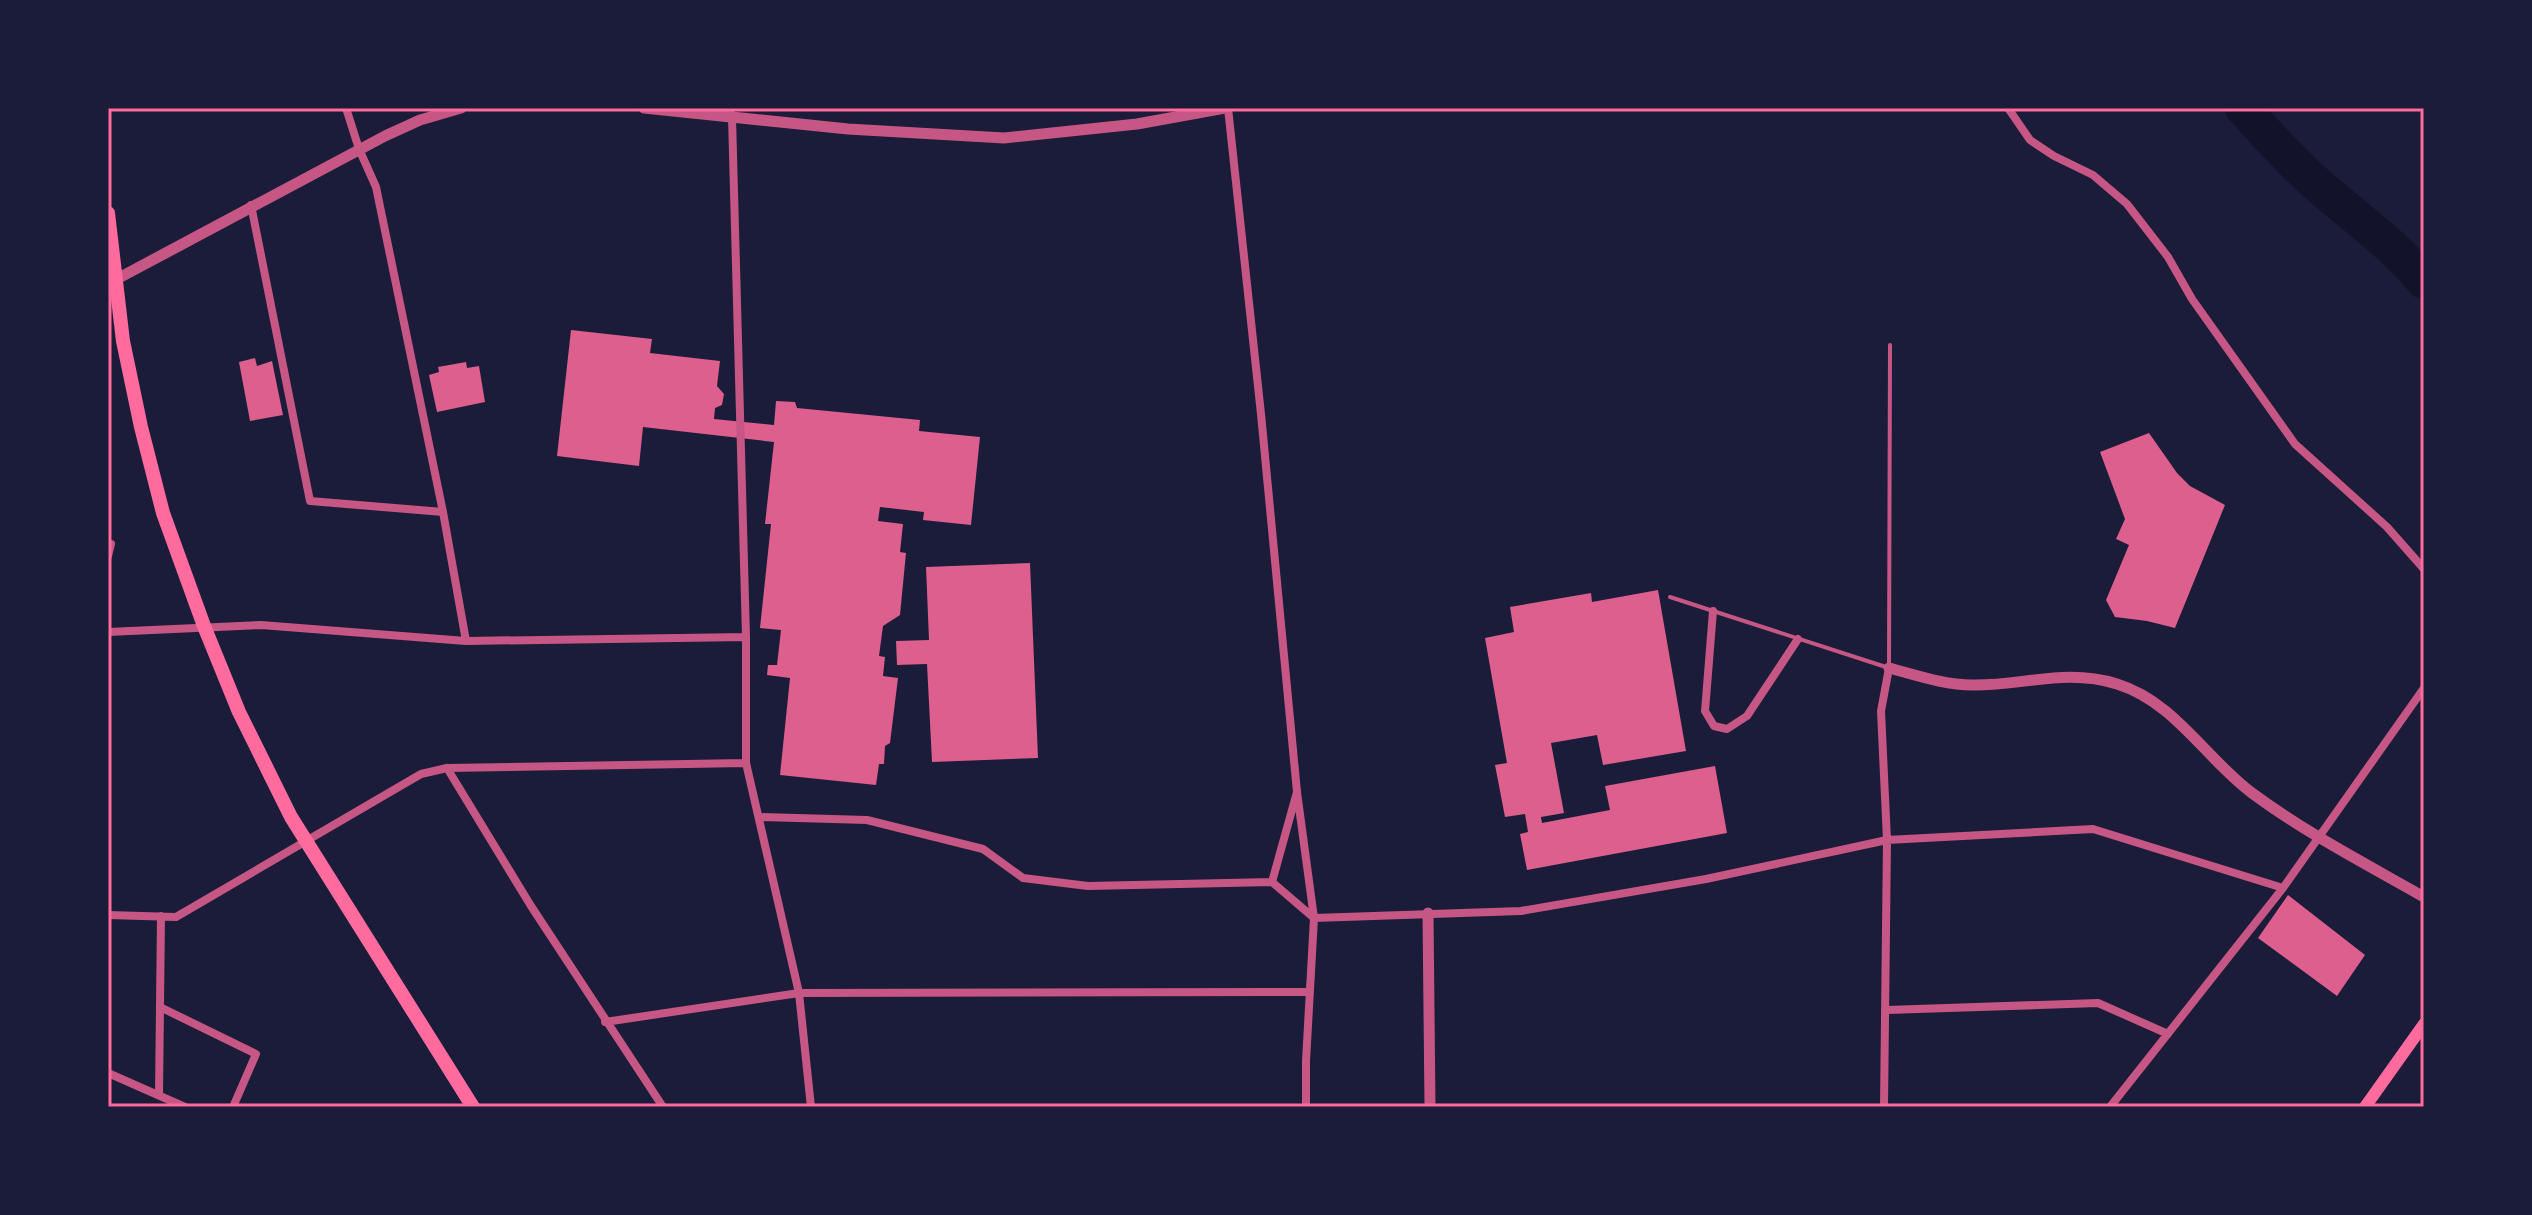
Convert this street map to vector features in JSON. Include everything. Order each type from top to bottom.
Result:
[{"type":"highway","points":[[108,213],[112,282],[160,499],[204,626],[239,712],[305,841],[473,1107]]},
{"type":"main road","points":[[2365,1107],[2424,1024]]},
{"type":"street","points":[[346,108],[359,149],[376,187],[443,512],[466,641]]},
{"type":"street","points":[[112,282],[359,149],[420,120],[461,108]]},
{"type":"street","points":[[644,108],[731,112],[848,129],[1004,138],[1125,126],[1227,108],[1263,430],[1297,792],[1314,918],[1306,1107]]},
{"type":"street","points":[[2008,108],[2030,140],[2093,175],[2127,204],[2168,257],[2192,299],[2295,444],[2387,527],[2424,569]]},
{"type":"street","points":[[731,112],[746,637],[746,763],[799,993],[811,1107]]},
{"type":"street","points":[[251,205],[310,501],[443,512]]},
{"type":"street","points":[[108,556],[111,544]]},
{"type":"street","points":[[1713,611],[1705,711],[1714,726],[1727,729],[1747,716],[1798,639]]},
{"type":"street","points":[[108,632],[261,625],[466,641],[746,637]]},
{"type":"street","points":[[1884,1107],[1887,840],[1881,711],[1889,668],[1937,681],[1969,685],[2003,684],[2050,676],[2082,677],[2117,684],[2148,698],[2176,718],[2226,772],[2319,837],[2424,897]]},
{"type":"street","points":[[2110,1107],[2283,888],[2424,688]]},
{"type":"street","points":[[108,915],[176,917],[421,774],[447,768],[746,763]]},
{"type":"street","points":[[447,768],[531,906],[663,1107]]},
{"type":"street","points":[[1272,882],[1297,792]]},
{"type":"street","points":[[759,817],[867,820],[983,849],[1023,878],[1075,885],[1272,882],[1314,918],[1521,911],[1706,879],[1887,840],[2093,829],[2283,888]]},
{"type":"street","points":[[1428,913],[1430,1107]]},
{"type":"street","points":[[159,1095],[161,916]]},
{"type":"street","points":[[605,1022],[799,993],[1310,992]]},
{"type":"street","points":[[1887,1010],[2098,1003],[2168,1034]]},
{"type":"street","points":[[160,1007],[256,1054],[233,1107]]},
{"type":"street","points":[[108,1073],[185,1107]]},
{"type":"lane","points":[[1670,597],[1889,668],[1890,345]]},
{"type":"shaded area","points":[[2234,108],[2251,108],[2277,138],[2334,192],[2326,201],[2269,147]]},
{"type":"building","points":[[571,330],[652,339],[650,353],[720,361],[717,386],[724,394],[722,405],[715,408],[714,419],[774,425],[776,401],[795,402],[797,408],[920,420],[919,431],[980,437],[971,525],[923,520],[924,512],[880,507],[878,521],[903,524],[900,552],[906,553],[900,615],[883,626],[879,656],[885,657],[883,676],[898,678],[890,743],[885,746],[884,764],[879,764],[876,785],[780,775],[790,678],[767,675],[768,665],[777,665],[781,630],[760,628],[771,524],[765,524],[774,442],[643,427],[639,466],[557,456]]},
{"type":"building","points":[[255,358],[257,366],[272,361],[283,415],[250,421],[239,362]]},
{"type":"building","points":[[466,362],[467,368],[479,366],[485,402],[437,412],[429,375],[439,372],[438,367]]},
{"type":"building","points":[[2149,433],[2190,486],[2225,505],[2175,628],[2115,617],[2106,600],[2129,545],[2116,539],[2125,519],[2100,452]]},
{"type":"building","points":[[1030,563],[1038,758],[932,762],[927,664],[897,665],[896,641],[929,640],[926,567]]},
{"type":"building","points":[[1658,590],[1686,751],[1603,765],[1597,735],[1551,743],[1564,813],[1541,817],[1542,823],[1610,810],[1605,786],[1715,766],[1727,833],[1527,870],[1520,834],[1528,832],[1525,814],[1505,817],[1495,765],[1507,763],[1485,638],[1514,632],[1510,607],[1591,593],[1592,602]]},
{"type":"building","points":[[2288,895],[2365,955],[2337,996],[2258,938]]},
{"type":"waterway","points":[[2243,108],[2308,176],[2392,247],[2424,281]]}]
